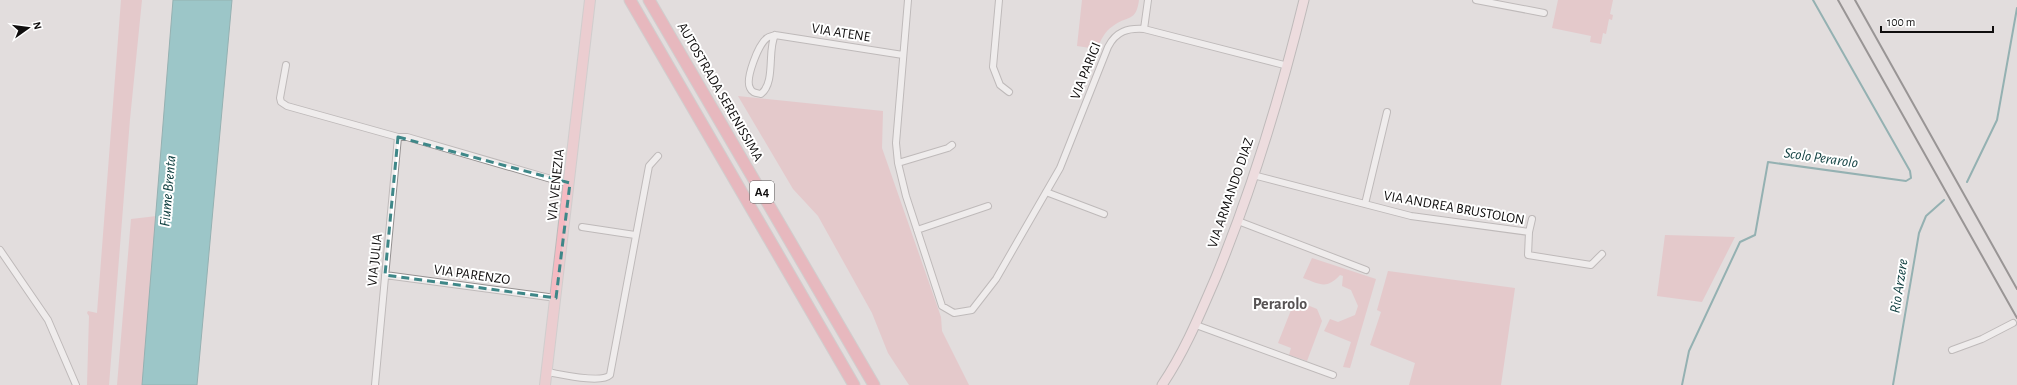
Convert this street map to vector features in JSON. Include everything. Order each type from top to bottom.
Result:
[{"type":"highway","name":"A4","points":[[630,0],[854,385]]},
{"type":"highway","name":"AUTOSTRADA SERENISSIMA","points":[[649,0],[874,385]]},
{"type":"main road","name":"VIA VENEZIA","points":[[545,385],[570,182],[590,0]]},
{"type":"street","points":[[908,0],[896,133],[898,163],[917,230],[988,206]]},
{"type":"street","points":[[1000,0],[993,67],[1000,85],[1009,92]]},
{"type":"street","points":[[1144,29],[1148,0]]},
{"type":"street","name":"VIA ARMANDO DIAZ","points":[[1162,385],[1196,326],[1238,221],[1288,66],[1304,0]]},
{"type":"street","points":[[1476,0],[1544,13]]},
{"type":"street","name":"VIA PARIGI","points":[[917,230],[942,306],[950,312],[958,314],[972,310],[990,287],[1046,192],[1062,161],[1110,42],[1117,34],[1123,31],[1144,29],[1288,66]]},
{"type":"street","points":[[776,35],[772,45],[773,56],[765,91],[761,94],[756,93],[750,89],[748,82],[757,54],[767,38],[776,35]]},
{"type":"street","name":"VIA ATENE","points":[[776,35],[903,55]]},
{"type":"street","points":[[286,65],[280,98],[284,104],[398,137],[407,137],[558,181],[570,182]]},
{"type":"street","points":[[1365,204],[1387,112]]},
{"type":"street","name":"VIA JULIA","points":[[375,385],[398,137]]},
{"type":"street","points":[[898,163],[948,148],[952,144]]},
{"type":"street","points":[[547,372],[596,379],[605,379],[610,375],[649,166],[658,156]]},
{"type":"street","name":"VIA ANDREA BRUSTOLON","points":[[1253,175],[1411,216],[1529,232],[1528,255],[1592,265],[1602,254]]},
{"type":"street","points":[[1046,192],[1104,214]]},
{"type":"street","points":[[1529,232],[1532,219]]},
{"type":"street","points":[[1238,221],[1366,270]]},
{"type":"street","points":[[582,227],[635,235]]},
{"type":"street","points":[[0,250],[48,320],[76,385]]},
{"type":"street","name":"VIA PARENZO","points":[[385,275],[556,298]]},
{"type":"street","points":[[1952,350],[1970,344],[2013,323]]},
{"type":"street","points":[[1196,326],[1274,355],[1333,374]]},
{"type":"highlighted area","points":[[398,137],[570,183],[556,298],[385,275]]},
{"type":"shaded area","points":[[121,0],[142,0],[130,119],[109,385],[87,385],[89,316],[87,313],[88,311],[97,313]]},
{"type":"shaded area","points":[[1082,0],[1139,0],[1136,12],[1130,18],[1110,28],[1103,36],[1097,49],[1077,46]]},
{"type":"shaded area","points":[[1558,0],[1613,0],[1610,14],[1613,15],[1612,20],[1609,19],[1606,34],[1603,33],[1601,44],[1590,42],[1591,36],[1552,28]]},
{"type":"shaded area","points":[[738,96],[883,111],[882,148],[941,317],[942,331],[969,385],[909,385],[888,353],[872,313],[818,216],[793,189]]},
{"type":"shaded area","points":[[157,216],[142,385],[117,385],[131,219]]},
{"type":"shaded area","points":[[1665,235],[1735,237],[1702,302],[1657,296]]},
{"type":"shaded area","points":[[1312,258],[1376,279],[1350,368],[1343,367],[1351,342],[1324,331],[1330,319],[1338,322],[1355,315],[1358,306],[1351,290],[1342,286],[1343,276],[1340,275],[1331,283],[1327,284],[1318,284],[1303,278]]},
{"type":"shaded area","points":[[1388,271],[1515,288],[1501,385],[1409,385],[1415,363],[1370,345],[1381,312],[1377,310]]},
{"type":"shaded area","points":[[1295,300],[1317,309],[1322,321],[1307,361],[1289,355],[1291,348],[1278,343]]},
{"type":"water","name":"Fiume Brenta","points":[[173,0],[232,0],[197,385],[142,385]]},
{"type":"waterway","name":"Scolo Perarolo","points":[[1682,385],[1689,351],[1740,242],[1755,235],[1768,162],[1906,181],[1911,178],[1910,171],[1813,0]]},
{"type":"waterway","name":"Rio Arzere","points":[[1967,182],[1997,120],[2017,8]]},
{"type":"waterway","name":"Rio Arzere","points":[[1893,385],[1919,233],[1926,216],[1944,200]]},
{"type":"railway","points":[[1838,0],[2017,318]]},
{"type":"railway","points":[[1855,0],[2017,289]]},
{"type":"district","name":"Perarolo","points":[[1280,304]]}]
